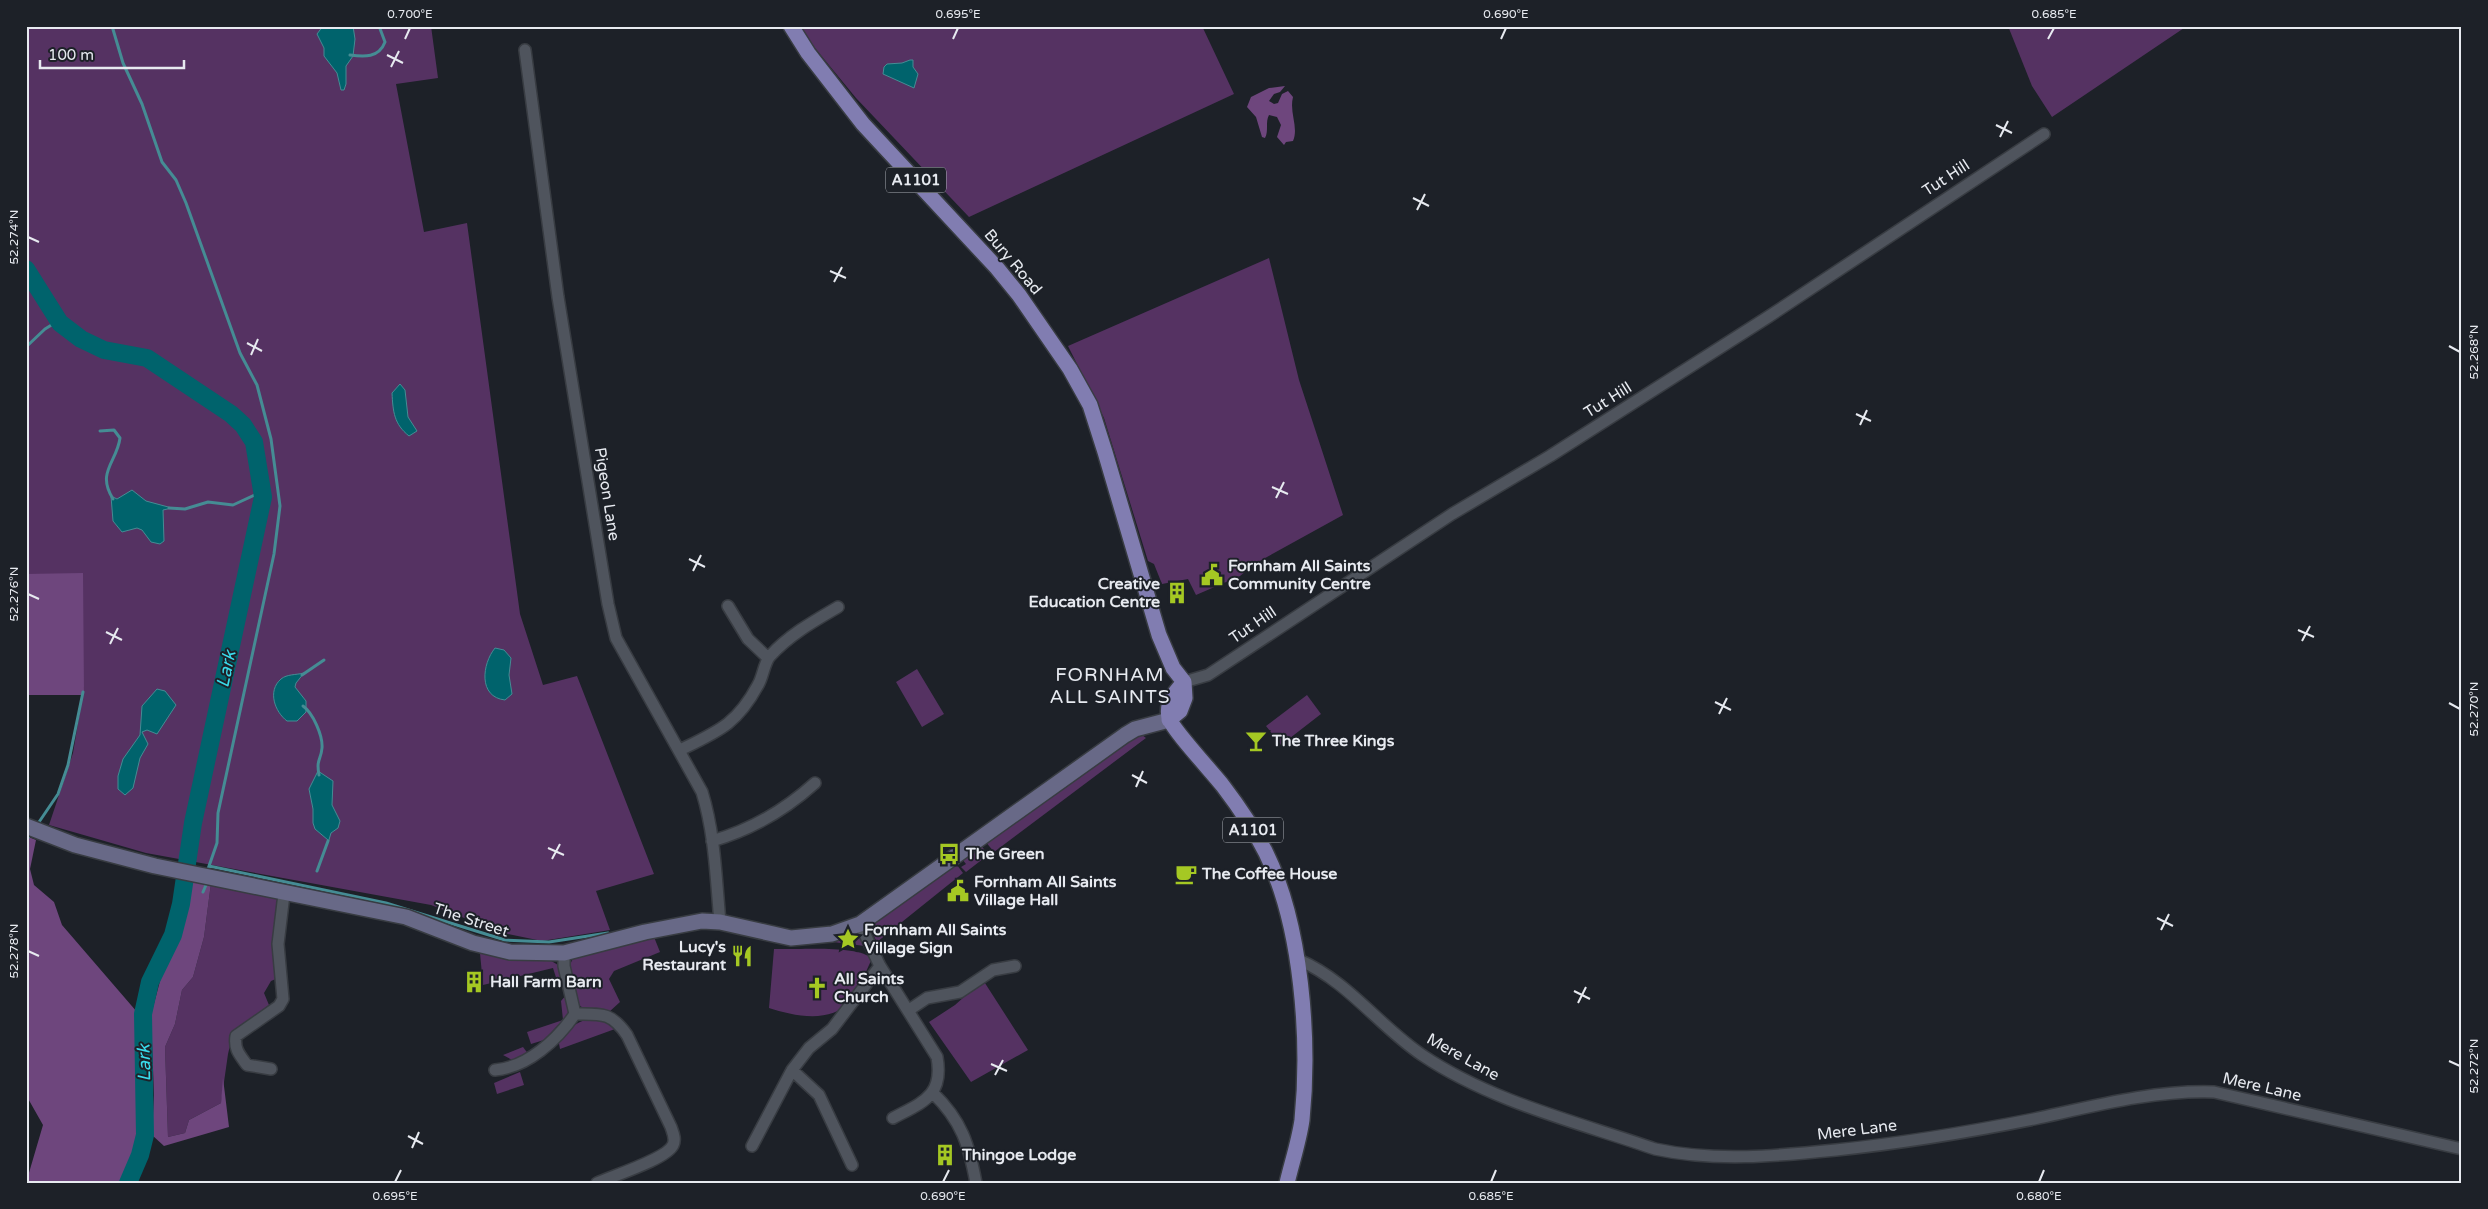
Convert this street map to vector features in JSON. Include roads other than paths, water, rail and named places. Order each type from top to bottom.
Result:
[{"type":"main road","name":"Bury Road","points":[[790,26],[808,53],[864,124],[1003,275],[1070,369],[1090,405],[1159,636],[1173,668],[1184,682]]},
{"type":"main road","points":[[860,924],[1125,735],[1135,729],[1169,720],[1180,711],[1185,698],[1184,682]]},
{"type":"main road","name":"A1101","points":[[1169,720],[1178,734],[1225,788],[1252,827],[1273,872],[1285,905],[1299,960],[1305,1066],[1302,1122],[1287,1183]]},
{"type":"main road","name":"The Street","points":[[30,827],[75,845],[185,873],[406,917],[473,943],[510,952],[564,953],[680,924],[702,921],[720,922],[790,938],[832,934],[860,924]]},
{"type":"street","name":"Pigeon Lane","points":[[525,50],[558,297],[612,621],[616,638],[702,792],[708,810],[720,922]]},
{"type":"street","name":"Tut Hill","points":[[1184,682],[1208,675],[1452,514],[1550,456],[1731,341],[2044,134]]},
{"type":"street","points":[[728,606],[748,639],[768,658]]},
{"type":"street","points":[[680,750],[707,737],[738,716],[758,685],[768,658],[799,630],[838,607]]},
{"type":"street","points":[[712,841],[740,834],[778,813],[815,783]]},
{"type":"street","points":[[271,1069],[247,1065],[236,1050],[235,1043],[236,1036],[279,1006],[283,999],[278,944],[284,894]]},
{"type":"street","points":[[860,924],[880,966],[937,1057],[939,1071],[934,1093],[924,1101],[893,1118]]},
{"type":"street","points":[[564,953],[564,966],[576,1014]]},
{"type":"street","name":"Mere Lane","points":[[1299,960],[1332,978],[1410,1046],[1451,1073],[1489,1092],[1671,1152],[1775,1156],[1874,1146],[1979,1130],[2154,1094],[2189,1091],[2214,1092],[2462,1149]]},
{"type":"street","points":[[752,1146],[792,1070],[809,1048],[837,1023],[880,966]]},
{"type":"street","points":[[909,1010],[927,998],[960,992],[994,970],[1015,966]]},
{"type":"street","points":[[495,1070],[509,1069],[542,1049],[576,1014],[603,1014],[619,1024],[627,1035],[674,1138],[674,1145],[664,1154],[597,1183]]},
{"type":"street","points":[[792,1070],[820,1095],[852,1165]]},
{"type":"street","points":[[934,1093],[945,1104],[960,1126],[970,1151],[976,1183]]},
{"type":"water","points":[[323,26],[353,26],[355,39],[353,56],[346,66],[344,90],[341,90],[337,73],[324,56],[324,48],[317,34]]},
{"type":"water","points":[[913,60],[913,67],[918,74],[914,88],[883,74],[884,67],[887,64],[902,63]]},
{"type":"water","points":[[400,384],[405,390],[408,417],[417,431],[409,436],[400,427],[394,412],[392,393]]},
{"type":"water","points":[[132,490],[146,501],[172,508],[163,510],[164,541],[160,544],[151,542],[142,530],[137,528],[122,532],[113,521],[111,496],[117,499]]},
{"type":"water","points":[[495,648],[504,650],[511,658],[509,675],[512,694],[505,700],[496,698],[490,693],[485,679],[487,662]]},
{"type":"water","points":[[304,673],[295,687],[306,701],[306,712],[297,721],[287,721],[276,707],[274,689],[283,677]]},
{"type":"water","points":[[157,689],[165,691],[176,705],[157,734],[147,730],[142,732],[148,744],[140,758],[133,788],[125,795],[118,789],[118,776],[123,759],[140,735],[142,706]]},
{"type":"water","points":[[318,771],[333,781],[332,805],[340,821],[338,828],[331,833],[328,843],[328,840],[315,829],[313,823],[313,809],[309,789]]},
{"type":"waterway","points":[[112,26],[123,63],[142,104],[162,162],[176,180],[186,203],[240,353],[257,385],[271,439],[280,506],[274,554],[218,813],[217,843],[208,869]]},
{"type":"waterway","points":[[350,55],[366,56],[379,51],[385,42],[379,26]]},
{"type":"waterway","name":"Lark","points":[[26,269],[60,323],[81,339],[104,350],[147,358],[231,414],[243,425],[254,442],[263,497],[193,823],[181,904],[173,935],[150,982],[143,1014],[145,1135],[140,1155],[128,1183]]},
{"type":"waterway","points":[[26,347],[45,329],[58,321]]},
{"type":"waterway","points":[[100,431],[114,430],[120,438],[106,481],[113,499]]},
{"type":"waterway","points":[[169,508],[185,509],[208,502],[233,505],[257,494],[263,497]]},
{"type":"waterway","points":[[302,675],[324,660]]},
{"type":"waterway","points":[[37,825],[58,794],[68,765],[83,692]]},
{"type":"waterway","points":[[303,706],[314,719],[321,737],[322,748],[318,763],[319,775]]},
{"type":"waterway","points":[[26,841],[30,834]]},
{"type":"waterway","points":[[317,871],[328,841]]},
{"type":"waterway","points":[[209,866],[386,903],[505,940],[549,942],[608,933]]},
{"type":"waterway","points":[[203,892],[206,885]]},
{"type":"place","name":"Fornham All Saints Community Centre","points":[[1212,575]]},
{"type":"place","name":"Creative Education Centre","points":[[1177,593]]},
{"type":"place","name":"The Three Kings","points":[[1256,741]]},
{"type":"place","name":"The Green","points":[[949,854]]},
{"type":"place","name":"The Coffee House","points":[[1186,874]]},
{"type":"place","name":"Fornham All Saints Village Hall","points":[[958,891]]},
{"type":"place","name":"Fornham All Saints Village Sign","points":[[848,939]]},
{"type":"place","name":"Lucy's Restaurant","points":[[742,956]]},
{"type":"place","name":"Hall Farm Barn","points":[[474,982]]},
{"type":"place","name":"All Saints Church","points":[[817,988]]},
{"type":"place","name":"Thingoe Lodge","points":[[945,1155]]},
{"type":"district","name":"FORNHAM ALL SAINTS","points":[[1110,686]]}]
